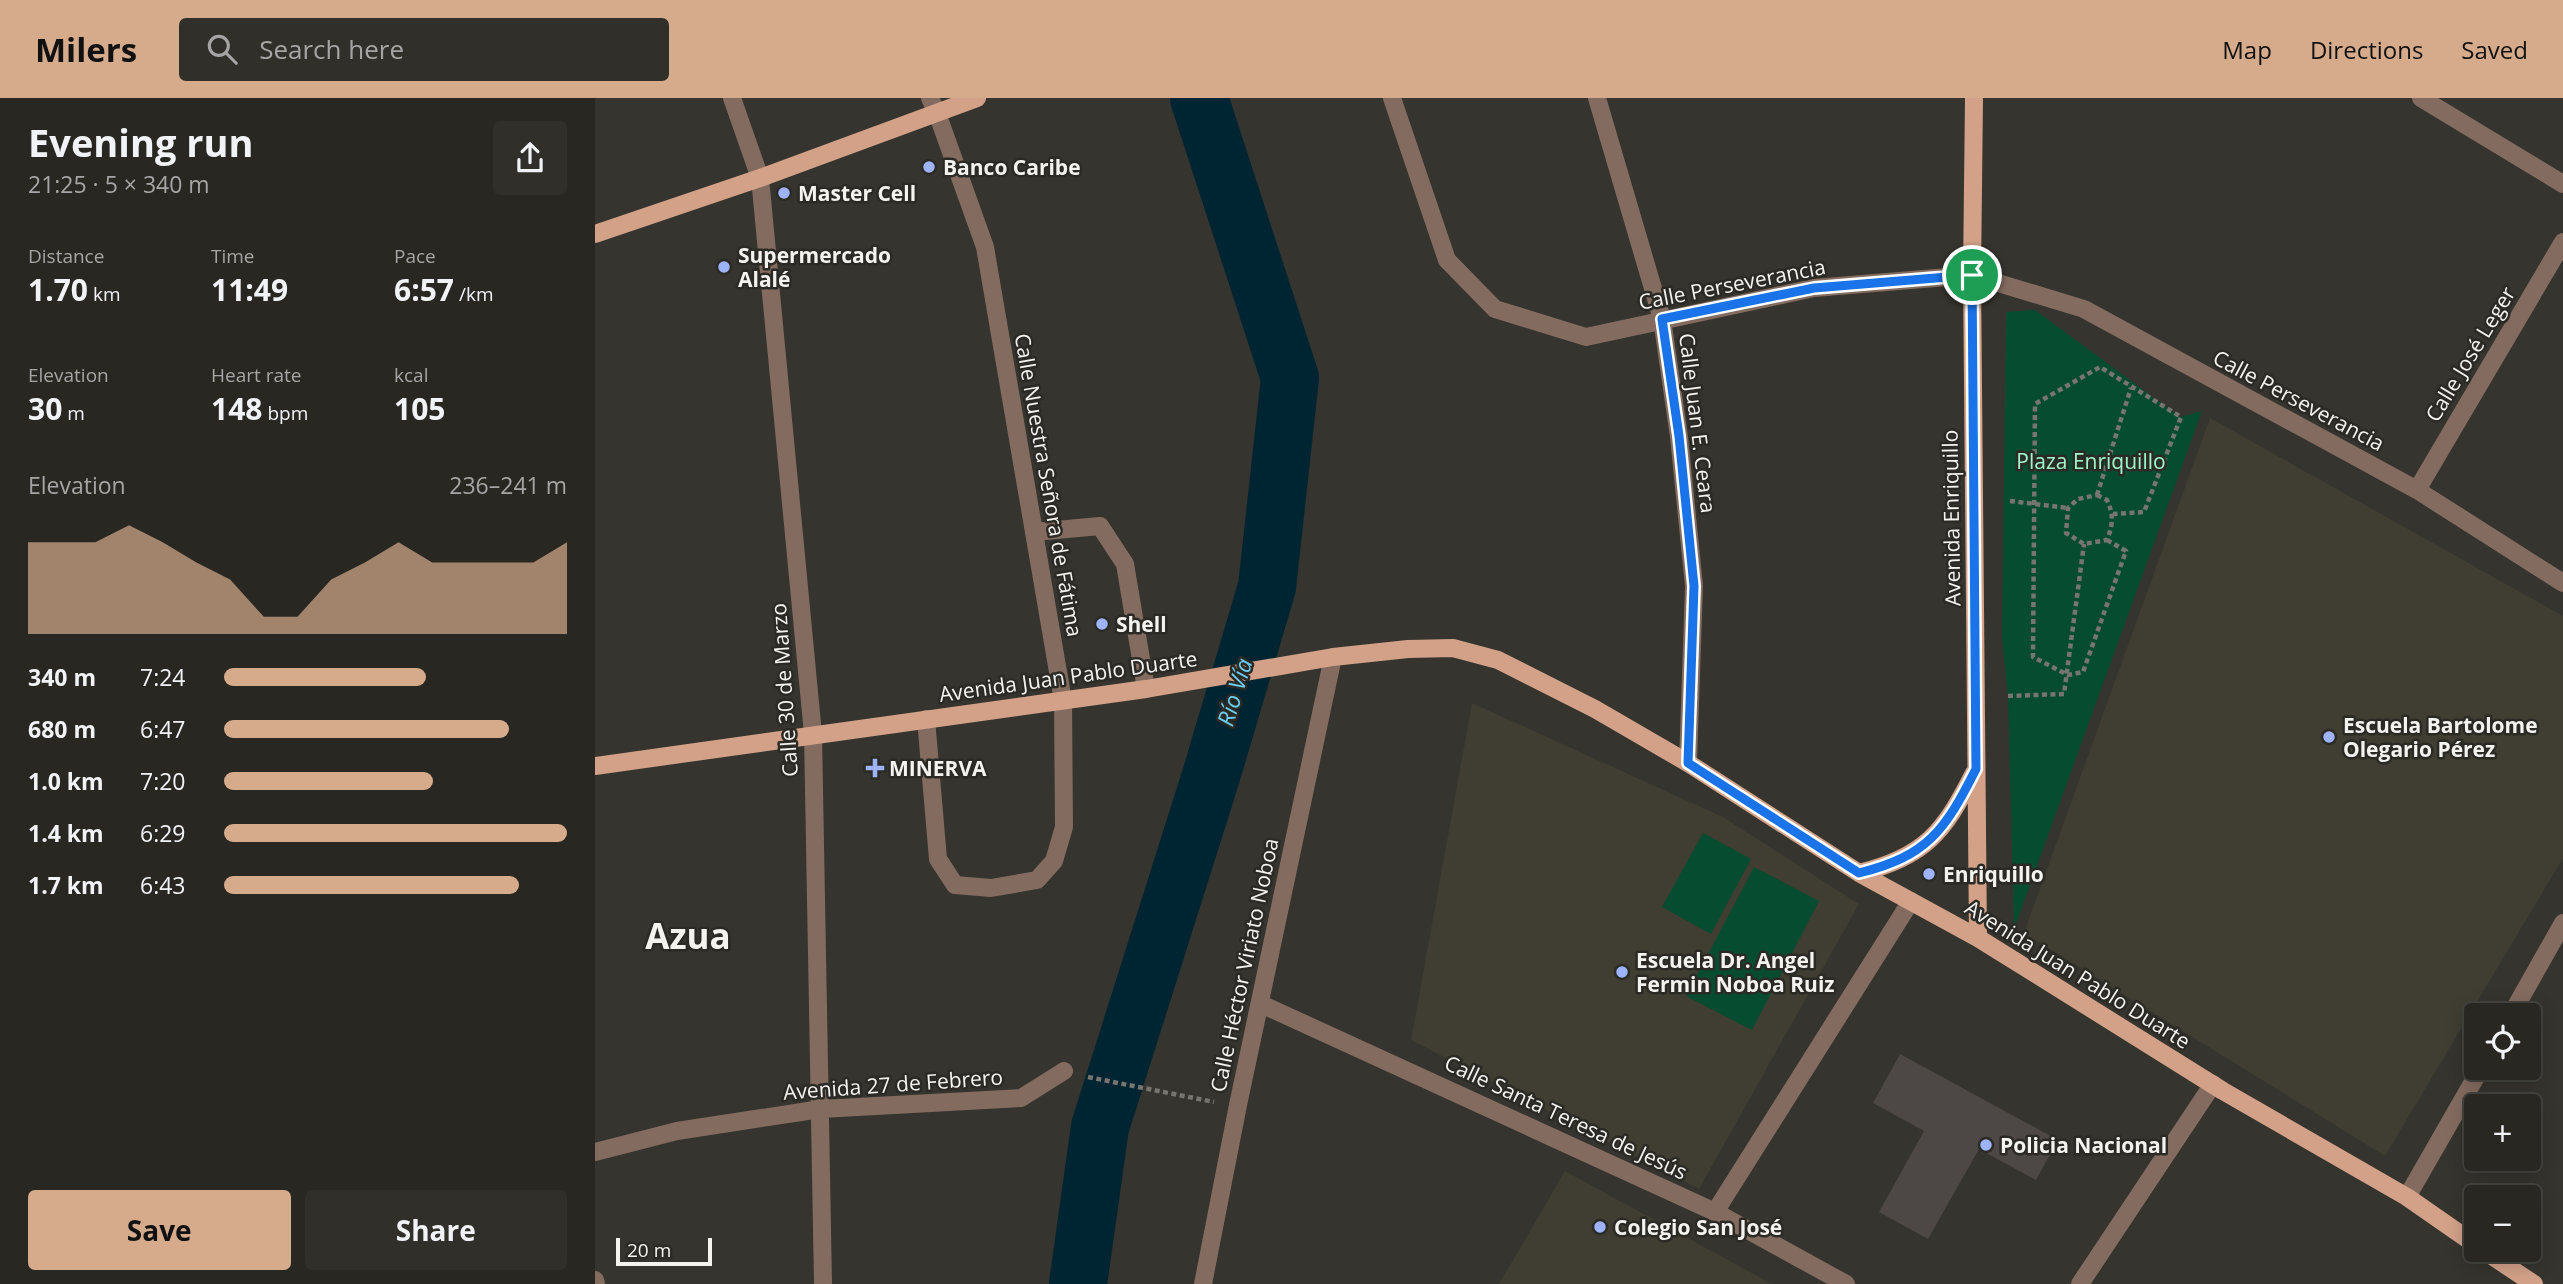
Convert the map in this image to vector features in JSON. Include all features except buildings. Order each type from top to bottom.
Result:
[{"type":"main road","points":[[595,234],[760,178],[933,106],[977,98]]},
{"type":"main road","name":"Avenida Enriquillo","points":[[1974,98],[1972,275],[1978,938]]},
{"type":"main road","name":"Avenida Juan Pablo Duarte","points":[[595,766],[1146,689],[1333,657],[1408,649],[1453,648],[1498,660],[1595,709],[1688,763],[1859,873],[1978,938],[2213,1084],[2407,1197],[2464,1237]]},
{"type":"main road","points":[[1859,873],[1909,858],[1938,833],[1957,806],[1976,769]]},
{"type":"main road","points":[[2501,1262],[2534,1284]]},
{"type":"street","name":"Calle 30 de Marzo","points":[[732,98],[760,178],[813,734],[823,1284]]},
{"type":"street","name":"Calle Perseverancia","points":[[1392,98],[1447,260],[1495,309],[1586,337],[1814,288],[1972,275],[2084,310],[2417,489],[2563,583]]},
{"type":"street","name":"Calle Juan E. Ceara","points":[[1597,98],[1662,319],[1679,436],[1694,586],[1688,763]]},
{"type":"street","points":[[2421,98],[2563,184]]},
{"type":"street","name":"Calle Nuestra Señora de Fátima","points":[[926,719],[938,859],[955,885],[991,888],[1037,880],[1054,861],[1064,827],[1063,701],[985,247],[933,106]]},
{"type":"street","name":"Calle José Leger","points":[[2417,489],[2563,242]]},
{"type":"street","points":[[1034,532],[1100,526],[1125,564],[1146,689]]},
{"type":"street","name":"Calle Héctor Viriato Noboa","points":[[1203,1284],[1333,657]]},
{"type":"street","points":[[1715,1212],[1911,901]]},
{"type":"street","points":[[2518,1003],[2563,923]]},
{"type":"street","name":"Calle Santa Teresa de Jesús","points":[[1261,1004],[1408,1069],[1715,1212],[1846,1284]]},
{"type":"street","name":"Avenida 27 de Febrero","points":[[595,1152],[677,1130],[821,1109],[1021,1098],[1063,1072]]},
{"type":"street","points":[[2407,1197],[2474,1080]]},
{"type":"street","points":[[2080,1284],[2213,1084]]},
{"type":"path","points":[[2107,540],[2113,514],[2108,500],[2098,495],[2078,499],[2068,508],[2066,533],[2084,544],[2107,540],[2126,551],[2083,673],[2068,675],[2033,657],[2035,404],[2100,367],[2181,417],[2144,512],[2113,514]]},
{"type":"path","points":[[2098,495],[2131,388]]},
{"type":"path","points":[[2010,502],[2068,508]]},
{"type":"path","points":[[2008,696],[2063,694],[2068,675],[2084,544]]},
{"type":"path","points":[[1095,1079],[1191,1098]]},
{"type":"shaded area","name":"Escuela Bartolome Olegario Pérez","points":[[2210,418],[2563,616],[2563,858],[2476,1003],[2464,1003],[2464,1024],[2385,1156],[2024,933]]},
{"type":"shaded area","name":"Escuela Dr. Angel Fermin Noboa Ruiz","points":[[1472,703],[1723,817],[1859,904],[1699,1189],[1411,1040]]},
{"type":"shaded area","name":"Colegio San José","points":[[1565,1171],[1772,1284],[1499,1284]]},
{"type":"green space","name":"Plaza Enriquillo","points":[[2035,310],[2180,417],[2202,411],[2014,929],[2008,696],[2002,638],[2006,312]]},
{"type":"green space","points":[[1703,833],[1751,859],[1711,934],[1662,907]]},
{"type":"green space","points":[[1754,867],[1819,901],[1752,1030],[1686,996]]},
{"type":"waterway","name":"Río Vía","points":[[1078,1284],[1100,1127],[1211,776],[1267,587],[1290,378],[1199,98]]},
{"type":"place","name":"Banco Caribe","points":[[929,167]]},
{"type":"place","name":"Master Cell","points":[[784,193]]},
{"type":"place","name":"Supermercado Alalé","points":[[724,267]]},
{"type":"place","name":"Shell","points":[[1102,624]]},
{"type":"place","name":"Escuela Bartolome Olegario Pérez","points":[[2329,737]]},
{"type":"place","name":"MINERVA","points":[[875,768]]},
{"type":"place","name":"Enriquillo","points":[[1929,874]]},
{"type":"place","name":"Escuela Dr. Angel Fermin Noboa Ruiz","points":[[1622,972]]},
{"type":"place","name":"Policia Nacional","points":[[1986,1145]]},
{"type":"place","name":"Colegio San José","points":[[1600,1227]]},
{"type":"district","name":"Azua","points":[[688,935]]},
{"type":"route","points":[[1972,275],[1976,769],[1957,806],[1938,833],[1909,858],[1859,873],[1688,763],[1694,586],[1679,436],[1662,319],[1814,288],[1972,275]]}]
